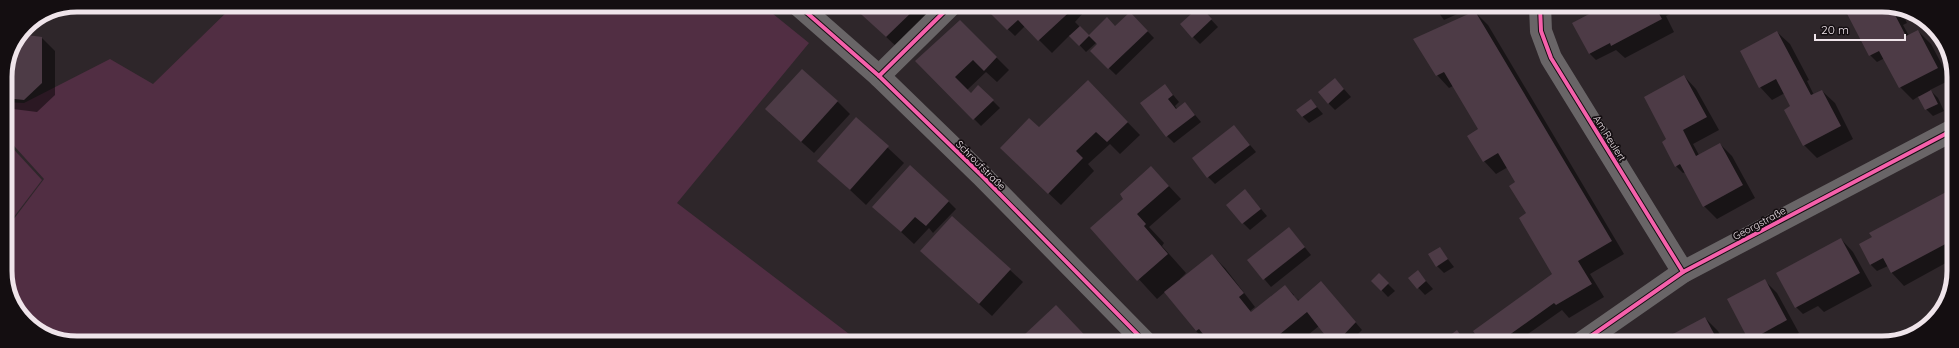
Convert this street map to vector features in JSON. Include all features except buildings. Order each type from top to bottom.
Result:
[{"type":"street","name":"Schroufstraße","points":[[806,12],[879,76],[981,175],[1139,336]]},
{"type":"street","points":[[879,76],[944,12]]},
{"type":"street","name":"Am Reulert","points":[[1540,12],[1541,31],[1551,58],[1684,272]]},
{"type":"street","name":"Georgstraße","points":[[1591,336],[1684,272],[1947,133]]},
{"type":"shaded area","points":[[227,12],[771,12],[809,43],[677,203],[852,336],[77,336],[56,333],[37,323],[31,317],[19,300],[13,284],[12,221],[44,179],[12,144],[12,102],[24,103],[110,59],[153,84]]},
{"type":"shaded area","points":[[12,148],[42,180],[12,219]]},
{"type":"cycle path","points":[[806,12],[879,76],[981,175],[1139,336]]},
{"type":"cycle path","points":[[879,76],[944,12]]},
{"type":"cycle path","points":[[1540,12],[1541,31],[1551,58],[1683,272]]},
{"type":"cycle path","points":[[1591,336],[1683,272],[1947,133]]}]
